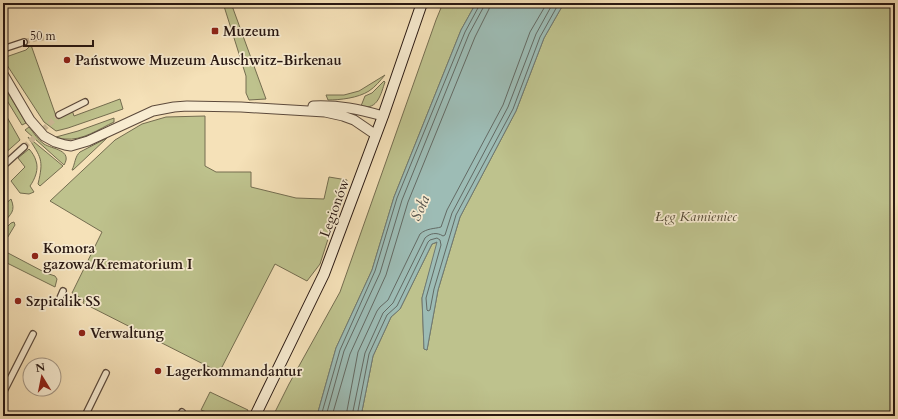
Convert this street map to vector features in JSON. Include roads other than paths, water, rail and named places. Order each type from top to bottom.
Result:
[{"type":"main road","name":"Legionów","points":[[255,416],[324,274],[383,116],[422,3]]},
{"type":"street","points":[[6,48],[24,42]]},
{"type":"street","points":[[3,74],[30,120],[44,136],[55,142],[71,146],[88,141],[153,111],[163,108],[187,106],[325,112],[354,120],[376,135]]},
{"type":"street","points":[[59,115],[85,102]]},
{"type":"street","points":[[272,109],[340,106],[383,116]]},
{"type":"street","points":[[3,166],[24,147]]},
{"type":"street","points":[[60,298],[63,291]]},
{"type":"street","points":[[3,394],[33,334]]},
{"type":"street","points":[[85,416],[106,373]]},
{"type":"water","name":"Soła","points":[[476,3],[564,3],[544,38],[516,111],[460,217],[438,290],[427,350],[424,349],[422,298],[437,242],[432,244],[400,309],[391,317],[373,356],[361,416],[317,416],[336,348],[372,270],[394,197],[461,30]]},
{"type":"tunnel","points":[[24,42],[41,37],[42,41]]},
{"type":"tunnel","points":[[24,147],[59,115]]},
{"type":"place","name":"Muzeum","points":[[215,31]]},
{"type":"place","name":"Państwowe Muzeum Auschwitz-Birkenau","points":[[67,60]]},
{"type":"place","name":"Komora gazowa/Krematorium I","points":[[35,256]]},
{"type":"place","name":"Szpitalik SS","points":[[18,301]]},
{"type":"place","name":"Verwaltung","points":[[82,333]]},
{"type":"place","name":"Lagerkommandantur","points":[[158,371]]},
{"type":"park label","name":"Łęg Kamieniec","points":[[696,216]]}]
